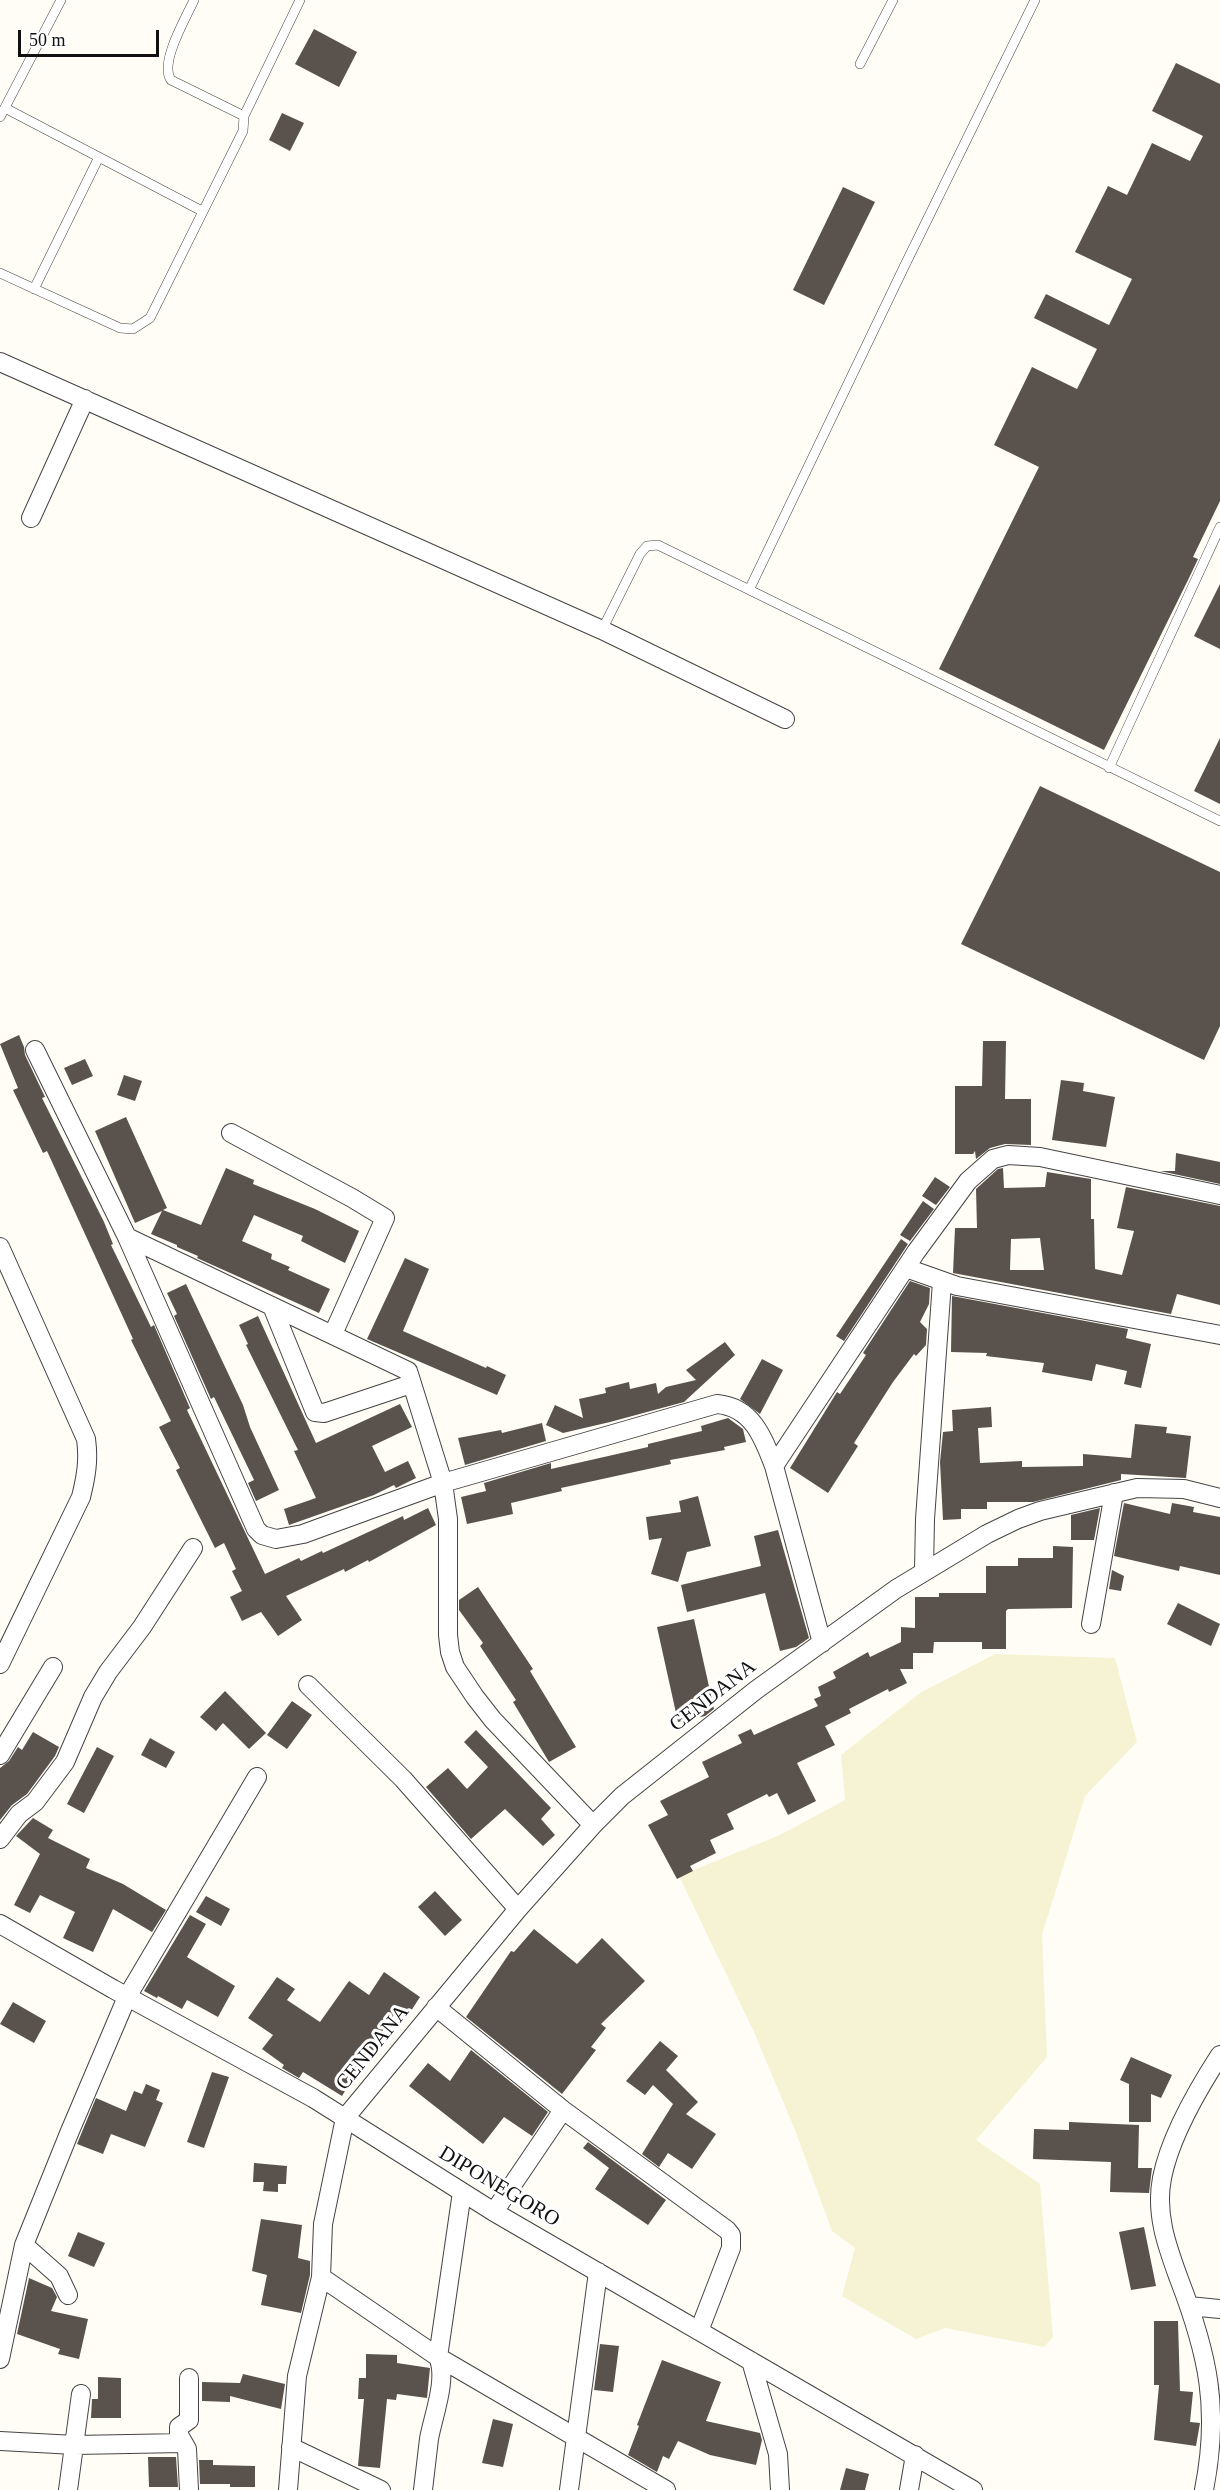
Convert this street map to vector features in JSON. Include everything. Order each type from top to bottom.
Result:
[{"type":"street","points":[[0,362],[602,630],[785,720]]},
{"type":"street","points":[[31,518],[85,399]]},
{"type":"street","points":[[35,1050],[127,1237],[256,1530],[262,1535],[276,1539],[303,1534],[443,1483],[717,1404],[728,1405],[750,1418],[757,1427],[774,1466],[822,1643]]},
{"type":"street","points":[[231,1133],[385,1218],[333,1334]]},
{"type":"street","points":[[774,1466],[906,1268],[968,1181],[985,1164],[1000,1156],[1040,1157],[1220,1195]]},
{"type":"street","points":[[127,1237],[406,1369],[443,1483],[448,1519],[448,1635],[455,1667],[492,1720],[593,1825]]},
{"type":"street","points":[[0,1247],[86,1439],[88,1454],[87,1472],[81,1497],[0,1664]]},
{"type":"street","points":[[906,1268],[942,1282],[1220,1335]]},
{"type":"street","points":[[924,1570],[925,1519],[942,1282]]},
{"type":"street","points":[[272,1306],[315,1412],[324,1413],[411,1384]]},
{"type":"street","name":"CENDANA","points":[[345,2118],[518,1909],[622,1796],[756,1690],[924,1570],[1018,1519],[1114,1492],[1160,1487],[1184,1489],[1220,1498]]},
{"type":"street","points":[[1091,1624],[1114,1492]]},
{"type":"street","points":[[0,1839],[20,1814],[39,1796],[65,1762],[93,1697],[108,1671],[142,1627],[193,1548]]},
{"type":"street","points":[[0,1755],[53,1667]]},
{"type":"street","points":[[308,1685],[403,1779],[518,1909]]},
{"type":"street","points":[[1,2349],[24,2245],[127,1997],[257,1777]]},
{"type":"street","name":"DIPONEGORO","points":[[0,1924],[127,1997],[313,2098],[494,2212],[973,2490]]},
{"type":"street","points":[[436,2007],[563,2109],[728,2230],[731,2235],[731,2248],[699,2331]]},
{"type":"street","points":[[1204,2490],[1218,2431],[1213,2373],[1161,2226],[1162,2178],[1169,2155],[1194,2099],[1220,2055]]},
{"type":"street","points":[[494,2212],[563,2109]]},
{"type":"street","points":[[285,2490],[297,2376],[321,2277],[323,2224],[345,2118]]},
{"type":"street","points":[[423,2490],[441,2376],[441,2364],[438,2357],[462,2192]]},
{"type":"street","points":[[24,2245],[59,2276],[68,2295]]},
{"type":"street","points":[[568,2490],[598,2272]]},
{"type":"street","points":[[321,2277],[438,2357],[666,2490]]},
{"type":"street","points":[[1190,2306],[1220,2309]]},
{"type":"street","points":[[751,2361],[778,2454],[780,2490]]},
{"type":"street","points":[[189,2378],[189,2420],[179,2427],[187,2449],[189,2490]]},
{"type":"street","points":[[68,2490],[81,2394]]},
{"type":"street","points":[[0,2441],[75,2445],[183,2443]]},
{"type":"street","points":[[291,2447],[381,2490]]},
{"type":"street","points":[[909,2490],[915,2455]]},
{"type":"lane","points":[[61,0],[2,113],[202,211]]},
{"type":"lane","points":[[194,0],[170,56],[168,76],[171,80],[244,116]]},
{"type":"lane","points":[[0,273],[120,328],[140,327],[150,318],[202,211],[242,136],[244,116],[300,0]]},
{"type":"lane","points":[[860,64],[893,0]]},
{"type":"lane","points":[[750,588],[903,267],[1035,0]]},
{"type":"lane","points":[[34,289],[98,159]]},
{"type":"lane","points":[[1109,768],[1220,527]]},
{"type":"lane","points":[[602,630],[640,554],[647,546],[653,544],[750,588],[1109,768],[1220,821]]},
{"type":"shaded area","points":[[995,1654],[1115,1658],[1137,1742],[1085,1796],[1042,1935],[1047,2057],[976,2140],[1040,2184],[1053,2337],[1044,2347],[945,2328],[916,2339],[842,2296],[855,2248],[832,2231],[795,2130],[754,2032],[679,1876],[780,1835],[845,1800],[841,1755],[920,1693]]},
{"type":"building","points":[[314,29],[357,52],[339,87],[295,64]]},
{"type":"building","points":[[1176,63],[1220,84],[1220,501],[1193,557],[1198,559],[1104,750],[939,669],[1039,467],[994,445],[1032,367],[1077,389],[1097,349],[1034,318],[1046,294],[1109,325],[1132,279],[1075,252],[1108,186],[1127,195],[1152,143],[1190,161],[1203,136],[1152,111]]},
{"type":"building","points":[[282,113],[304,123],[290,151],[269,140]]},
{"type":"building","points":[[843,187],[875,202],[824,305],[793,290]]},
{"type":"building","points":[[1220,584],[1220,649],[1194,636]]},
{"type":"building","points":[[1220,738],[1220,804],[1194,791]]},
{"type":"building","points":[[1040,786],[1220,872],[1220,1026],[1204,1060],[961,944]]},
{"type":"building","points":[[19,1035],[25,1055],[45,1097],[42,1098],[104,1222],[113,1244],[111,1245],[151,1327],[154,1325],[190,1408],[187,1410],[265,1574],[299,1558],[301,1561],[322,1551],[323,1553],[403,1516],[404,1520],[428,1508],[436,1525],[369,1562],[368,1560],[345,1572],[344,1569],[286,1596],[302,1620],[278,1636],[261,1612],[242,1621],[230,1597],[242,1591],[232,1571],[236,1569],[224,1543],[215,1548],[176,1470],[180,1468],[159,1427],[171,1421],[131,1340],[133,1339],[47,1151],[43,1153],[13,1090],[18,1088],[0,1044]]},
{"type":"building","points":[[983,1041],[1006,1041],[1005,1099],[1031,1099],[1031,1145],[1005,1144],[990,1148],[976,1159],[975,1151],[973,1154],[955,1154],[955,1086],[982,1086]]},
{"type":"building","points":[[85,1059],[93,1076],[72,1085],[64,1068]]},
{"type":"building","points":[[124,1075],[142,1081],[135,1101],[117,1095]]},
{"type":"building","points":[[1061,1080],[1084,1083],[1083,1091],[1115,1097],[1106,1147],[1052,1140]]},
{"type":"building","points":[[126,1117],[167,1208],[163,1210],[201,1225],[226,1168],[254,1180],[253,1184],[315,1209],[359,1231],[345,1263],[301,1241],[303,1236],[254,1215],[242,1241],[272,1254],[271,1259],[290,1267],[288,1270],[330,1289],[319,1313],[197,1258],[198,1256],[177,1245],[151,1234],[162,1211],[135,1223],[95,1131]]},
{"type":"building","points":[[1176,1153],[1220,1162],[1220,1184],[1160,1171],[1175,1171]]},
{"type":"building","points":[[1003,1168],[1004,1188],[1045,1187],[1047,1172],[1091,1179],[1095,1269],[1122,1275],[1134,1231],[1117,1228],[1126,1187],[1220,1206],[1220,1305],[1177,1294],[1171,1314],[953,1273],[955,1228],[977,1228],[976,1189],[998,1169]],"holes":[[[1040,1238],[1044,1270],[1010,1270],[1011,1239]]]},
{"type":"building","points":[[935,1177],[950,1187],[936,1205],[922,1196]]},
{"type":"building","points":[[923,1201],[934,1209],[910,1241],[900,1235]]},
{"type":"building","points":[[901,1239],[908,1244],[844,1341],[836,1336]]},
{"type":"building","points":[[405,1258],[429,1269],[403,1331],[506,1375],[497,1395],[367,1339]]},
{"type":"building","points":[[910,1281],[930,1288],[929,1304],[920,1322],[927,1329],[926,1345],[916,1356],[914,1354],[893,1382],[854,1443],[858,1446],[828,1493],[790,1468],[837,1392],[840,1394],[866,1355],[863,1353]]},
{"type":"building","points":[[186,1284],[243,1405],[250,1427],[279,1490],[256,1501],[248,1483],[254,1480],[214,1397],[211,1399],[174,1316],[177,1314],[167,1293]]},
{"type":"building","points":[[952,1296],[1128,1329],[1126,1338],[1151,1344],[1141,1388],[1124,1384],[1127,1371],[1096,1364],[1092,1381],[1042,1372],[1044,1363],[986,1356],[987,1353],[951,1352]]},
{"type":"building","points":[[258,1316],[316,1443],[400,1404],[412,1427],[372,1446],[385,1472],[408,1461],[416,1478],[396,1488],[394,1485],[374,1495],[289,1525],[284,1509],[316,1498],[294,1451],[298,1450],[246,1345],[248,1344],[239,1325]]},
{"type":"building","points":[[725,1342],[735,1355],[684,1402],[563,1433],[546,1425],[555,1405],[583,1418],[579,1399],[606,1393],[605,1388],[629,1382],[630,1389],[656,1383],[658,1394],[666,1387],[696,1380],[686,1370]]},
{"type":"building","points":[[762,1359],[783,1370],[760,1414],[740,1399]]},
{"type":"building","points":[[991,1407],[992,1427],[978,1428],[980,1463],[1022,1461],[1022,1467],[1083,1466],[1083,1454],[1131,1458],[1135,1424],[1167,1427],[1166,1433],[1191,1436],[1186,1478],[1121,1474],[1121,1480],[1033,1502],[987,1502],[987,1509],[961,1509],[961,1519],[943,1520],[940,1462],[943,1432],[953,1431],[952,1410]]},
{"type":"building","points":[[728,1418],[743,1429],[746,1442],[724,1447],[725,1450],[670,1460],[671,1464],[561,1488],[562,1491],[511,1503],[513,1514],[467,1524],[461,1497],[486,1491],[484,1483],[551,1463],[551,1469],[648,1447],[648,1444],[702,1431],[701,1426]]},
{"type":"building","points":[[542,1423],[546,1441],[465,1465],[458,1438],[501,1430],[502,1433]]},
{"type":"building","points":[[698,1496],[711,1546],[687,1552],[678,1582],[651,1574],[662,1538],[649,1540],[646,1517],[681,1512],[679,1501]]},
{"type":"building","points":[[1124,1503],[1170,1514],[1172,1503],[1194,1507],[1193,1512],[1220,1517],[1220,1575],[1180,1566],[1179,1571],[1114,1556]]},
{"type":"building","points":[[1100,1508],[1094,1540],[1071,1540],[1071,1515]]},
{"type":"building","points":[[778,1530],[809,1638],[796,1647],[780,1651],[765,1593],[687,1612],[681,1585],[761,1566],[754,1536]]},
{"type":"building","points":[[1053,1546],[1073,1547],[1072,1608],[1008,1609],[1006,1611],[1006,1649],[982,1649],[982,1642],[934,1642],[933,1653],[913,1653],[913,1669],[900,1669],[907,1683],[889,1692],[888,1689],[849,1709],[851,1713],[825,1726],[835,1745],[797,1763],[816,1801],[788,1815],[777,1793],[769,1797],[767,1794],[727,1814],[734,1829],[710,1840],[716,1853],[690,1866],[693,1871],[677,1879],[648,1825],[668,1815],[660,1801],[709,1777],[702,1762],[742,1743],[738,1735],[751,1729],[754,1735],[818,1706],[814,1699],[821,1696],[818,1687],[836,1678],[833,1672],[868,1652],[870,1657],[901,1642],[901,1627],[915,1628],[915,1597],[939,1597],[939,1593],[986,1593],[986,1566],[1018,1566],[1018,1558],[1053,1558]]},
{"type":"building","points":[[1112,1570],[1124,1576],[1121,1591],[1109,1589]]},
{"type":"building","points":[[478,1587],[533,1669],[530,1671],[576,1747],[549,1762],[513,1702],[516,1700],[480,1646],[483,1643],[459,1610],[459,1600]]},
{"type":"building","points":[[1178,1603],[1220,1624],[1211,1646],[1167,1624]]},
{"type":"building","points":[[694,1619],[714,1709],[705,1716],[678,1722],[657,1627]]},
{"type":"building","points":[[225,1691],[266,1733],[249,1749],[223,1723],[216,1731],[200,1717]]},
{"type":"building","points":[[292,1701],[312,1715],[287,1749],[267,1735]]},
{"type":"building","points":[[476,1730],[551,1808],[541,1819],[555,1835],[543,1846],[505,1809],[471,1839],[426,1787],[448,1768],[467,1789],[488,1767],[464,1742]]},
{"type":"building","points":[[33,1732],[59,1747],[27,1794],[12,1805],[0,1820],[0,1768],[9,1761],[18,1747],[22,1750]]},
{"type":"building","points":[[150,1738],[175,1752],[166,1768],[141,1755]]},
{"type":"building","points":[[97,1747],[114,1756],[84,1813],[67,1804]]},
{"type":"building","points":[[33,1818],[53,1830],[48,1838],[90,1859],[86,1868],[123,1884],[166,1910],[152,1932],[113,1909],[93,1952],[63,1938],[75,1912],[40,1895],[30,1913],[14,1905],[40,1854],[16,1836]]},
{"type":"building","points":[[435,1891],[462,1920],[445,1936],[418,1907]]},
{"type":"building","points":[[206,1896],[230,1909],[221,1926],[196,1912]]},
{"type":"building","points":[[190,1915],[206,1924],[187,1957],[235,1986],[218,2017],[187,2000],[182,2009],[144,1991]]},
{"type":"building","points":[[534,1929],[577,1964],[602,1938],[645,1981],[601,2024],[606,2028],[591,2047],[596,2050],[562,2094],[466,2017],[511,1951],[514,1952]]},
{"type":"building","points":[[384,1972],[420,1997],[409,2014],[399,2008],[381,2033],[386,2036],[367,2061],[364,2060],[342,2096],[303,2072],[299,2078],[282,2068],[284,2065],[262,2049],[273,2035],[248,2018],[277,1977],[295,1989],[287,2000],[320,2022],[349,1981],[369,1995]]},
{"type":"building","points":[[13,2002],[46,2021],[34,2043],[0,2024]]},
{"type":"building","points":[[660,2041],[678,2056],[666,2070],[698,2102],[686,2114],[716,2134],[692,2169],[668,2153],[659,2167],[642,2154],[673,2104],[653,2085],[645,2095],[626,2081]]},
{"type":"building","points":[[471,2050],[548,2112],[532,2136],[504,2117],[483,2144],[409,2086],[428,2063],[450,2081]]},
{"type":"building","points":[[1131,2057],[1172,2075],[1161,2098],[1151,2094],[1151,2122],[1129,2122],[1129,2084],[1120,2080]]},
{"type":"building","points":[[212,2072],[229,2077],[204,2148],[187,2142]]},
{"type":"building","points":[[146,2084],[160,2090],[156,2100],[163,2103],[145,2147],[111,2134],[103,2154],[77,2144],[96,2098],[126,2111],[134,2091],[142,2094]]},
{"type":"building","points":[[1069,2122],[1139,2125],[1138,2168],[1152,2168],[1149,2193],[1110,2192],[1111,2162],[1033,2159],[1034,2129],[1069,2130]]},
{"type":"building","points":[[588,2142],[666,2200],[648,2225],[595,2189],[609,2168],[583,2148]]},
{"type":"building","points":[[254,2163],[287,2166],[286,2184],[278,2184],[278,2192],[263,2191],[264,2182],[253,2182]]},
{"type":"building","points":[[261,2219],[302,2225],[298,2258],[310,2261],[310,2275],[301,2313],[261,2305],[267,2275],[252,2271]]},
{"type":"building","points":[[1144,2227],[1156,2286],[1131,2290],[1119,2232]]},
{"type":"building","points":[[78,2232],[105,2243],[94,2267],[68,2256]]},
{"type":"building","points":[[29,2278],[52,2288],[57,2297],[51,2311],[88,2319],[79,2359],[58,2354],[60,2349],[17,2334]]},
{"type":"building","points":[[1154,2321],[1178,2321],[1180,2391],[1193,2392],[1190,2422],[1200,2423],[1196,2446],[1154,2440],[1159,2385],[1154,2385]]},
{"type":"building","points":[[600,2344],[619,2346],[613,2392],[594,2390]]},
{"type":"building","points":[[366,2354],[397,2355],[397,2363],[430,2368],[427,2398],[397,2394],[396,2400],[387,2399],[380,2468],[358,2466],[364,2399],[358,2399],[359,2378],[366,2378]]},
{"type":"building","points":[[662,2360],[721,2382],[706,2421],[760,2433],[762,2440],[756,2465],[710,2455],[678,2441],[669,2459],[663,2456],[657,2472],[628,2455]]},
{"type":"building","points":[[243,2374],[285,2384],[281,2409],[230,2396],[230,2402],[202,2401],[202,2382],[240,2383]]},
{"type":"building","points":[[98,2377],[121,2378],[121,2418],[91,2418],[92,2399],[98,2399]]},
{"type":"building","points":[[493,2419],[513,2424],[503,2467],[482,2463]]},
{"type":"building","points":[[148,2457],[176,2457],[178,2487],[149,2487]]},
{"type":"building","points":[[199,2460],[213,2460],[213,2465],[255,2466],[255,2487],[200,2484]]},
{"type":"building","points":[[846,2468],[869,2474],[865,2490],[840,2490]]}]
